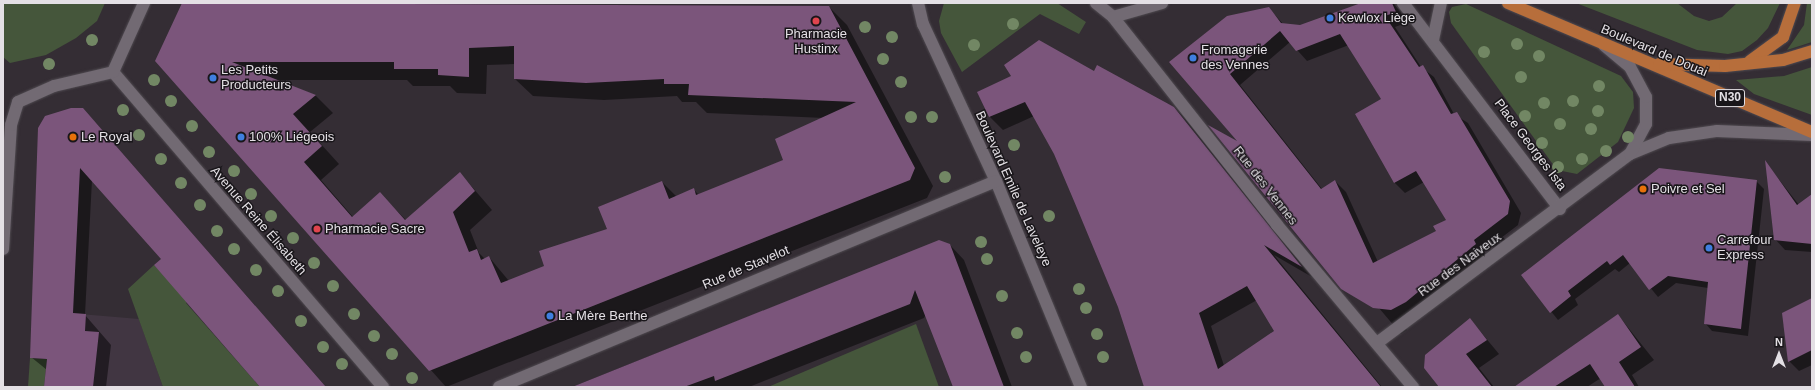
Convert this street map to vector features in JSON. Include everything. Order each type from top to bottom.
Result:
[{"type":"main road","name":"Boulevard de Douai","points":[[1508,3],[1812,133]]},
{"type":"main road","points":[[1745,64],[1783,37],[1795,3]]},
{"type":"main road","points":[[1648,63],[1694,67],[1745,64],[1783,60],[1812,51]]},
{"type":"street","points":[[3,249],[12,114],[18,102],[54,86],[113,72],[144,3]]},
{"type":"street","name":"Boulevard Emile de Laveleye","points":[[918,3],[924,24],[996,181],[1080,387]]},
{"type":"street","name":"Rue des Vennes","points":[[1096,3],[1113,17],[1277,225],[1377,343],[1412,387]]},
{"type":"street","points":[[1113,17],[1162,3]]},
{"type":"street","name":"Place Georges Ista","points":[[1403,3],[1434,40],[1560,209],[1630,154],[1646,124],[1646,97],[1630,67],[1604,45]]},
{"type":"street","points":[[1434,40],[1441,3]]},
{"type":"street","name":"Avenue Reine Élisabeth","points":[[113,72],[384,387]]},
{"type":"street","name":"Boulevard de Douai","points":[[1630,154],[1669,138],[1716,131],[1812,133]]},
{"type":"street","name":"Rue de Stavelot","points":[[507,385],[996,181]]},
{"type":"street","name":"Rue des Naiveux","points":[[1377,343],[1560,209]]},
{"type":"shaded area","points":[[33,310],[139,319],[163,387],[44,387],[48,345]]},
{"type":"green space","points":[[3,3],[105,3],[97,21],[76,38],[46,55],[10,63],[3,57]]},
{"type":"green space","points":[[944,3],[1057,3],[1086,22],[1079,34],[1040,14],[962,72],[941,33],[939,21]]},
{"type":"green space","points":[[1576,3],[1677,3],[1694,16],[1709,21],[1722,17],[1737,3],[1780,3],[1768,28],[1757,40],[1742,51],[1728,54],[1697,50]]},
{"type":"green space","points":[[1807,3],[1812,3],[1812,42],[1787,50],[1804,25]]},
{"type":"green space","points":[[1466,4],[1621,76],[1633,92],[1634,108],[1618,142],[1577,174],[1557,170],[1451,23],[1449,12],[1452,7]]},
{"type":"green space","points":[[1812,67],[1812,115],[1754,94],[1736,80],[1784,76]]},
{"type":"green space","points":[[154,265],[188,301],[186,303],[260,387],[163,387],[128,289]]},
{"type":"green space","points":[[916,324],[939,387],[768,387]]},
{"type":"green space","points":[[30,358],[47,359],[44,387],[28,387]]},
{"type":"building","points":[[182,3],[829,6],[915,168],[910,180],[429,371],[155,61]],"holes":[[[514,46],[514,79],[586,83],[664,79],[664,84],[689,84],[688,95],[856,102],[775,139],[783,160],[696,195],[694,188],[669,199],[662,181],[598,207],[607,229],[539,251],[544,266],[501,283],[489,256],[481,260],[477,249],[469,252],[453,212],[475,191],[460,172],[405,220],[380,192],[352,217],[304,162],[322,146],[293,114],[316,95],[232,62],[394,62],[394,69],[438,69],[438,75],[469,77],[469,48]]]},
{"type":"building","points":[[1361,3],[1392,3],[1396,12],[1385,16],[1419,67],[1423,65],[1451,114],[1457,112],[1510,201],[1508,214],[1474,240],[1476,244],[1406,302],[1391,310],[1373,308],[1341,289],[1208,125],[1237,141],[1169,62],[1227,16],[1269,7],[1281,23],[1300,25]],"holes":[[[1280,31],[1296,51],[1340,34],[1381,99],[1355,114],[1394,183],[1416,171],[1446,220],[1433,226],[1436,231],[1373,263],[1335,180],[1321,189],[1230,74]]]},
{"type":"building","points":[[1039,40],[1094,71],[1097,65],[1174,107],[1302,267],[1264,245],[1381,387],[1144,387],[1118,307],[1074,201],[1054,154],[1025,102],[989,117],[977,92],[1011,76],[1004,65]],"holes":[[[1247,286],[1274,331],[1218,369],[1199,313]]]},
{"type":"building","points":[[71,108],[83,108],[326,387],[260,387],[154,265],[161,259],[80,168],[73,313],[86,314],[85,331],[99,332],[93,387],[44,387],[47,359],[30,358],[38,128],[45,116]]},
{"type":"building","points":[[1765,160],[1797,205],[1812,194],[1812,244],[1774,240]]},
{"type":"building","points":[[1659,168],[1757,180],[1741,329],[1704,324],[1708,282],[1668,276],[1649,290],[1623,255],[1610,265],[1607,261],[1568,291],[1571,296],[1550,313],[1521,275]]},
{"type":"building","points":[[939,240],[950,244],[1004,387],[953,387],[915,290],[910,304],[715,381],[714,376],[684,387],[572,387]]},
{"type":"building","points":[[1812,298],[1812,350],[1788,362],[1782,313]]},
{"type":"building","points":[[1618,314],[1641,347],[1619,362],[1635,387],[1605,387],[1590,364],[1554,387],[1514,387]]},
{"type":"building","points":[[1470,318],[1487,340],[1466,354],[1492,387],[1439,387],[1424,368],[1425,355]]},
{"type":"place","name":"Kewlox Liège","points":[[1330,18]]},
{"type":"place","name":"Pharmacie Hustinx","points":[[816,21]]},
{"type":"place","name":"Fromagerie des Vennes","points":[[1193,58]]},
{"type":"place","name":"Les Petits Producteurs","points":[[213,78]]},
{"type":"place","name":"Le Royal","points":[[73,137]]},
{"type":"place","name":"100% Liégeois","points":[[241,137]]},
{"type":"place","name":"Poivre et Sel","points":[[1643,189]]},
{"type":"place","name":"Pharmacie Sacre","points":[[317,229]]},
{"type":"place","name":"Carrefour Express","points":[[1709,248]]},
{"type":"place","name":"La Mère Berthe","points":[[550,316]]}]
